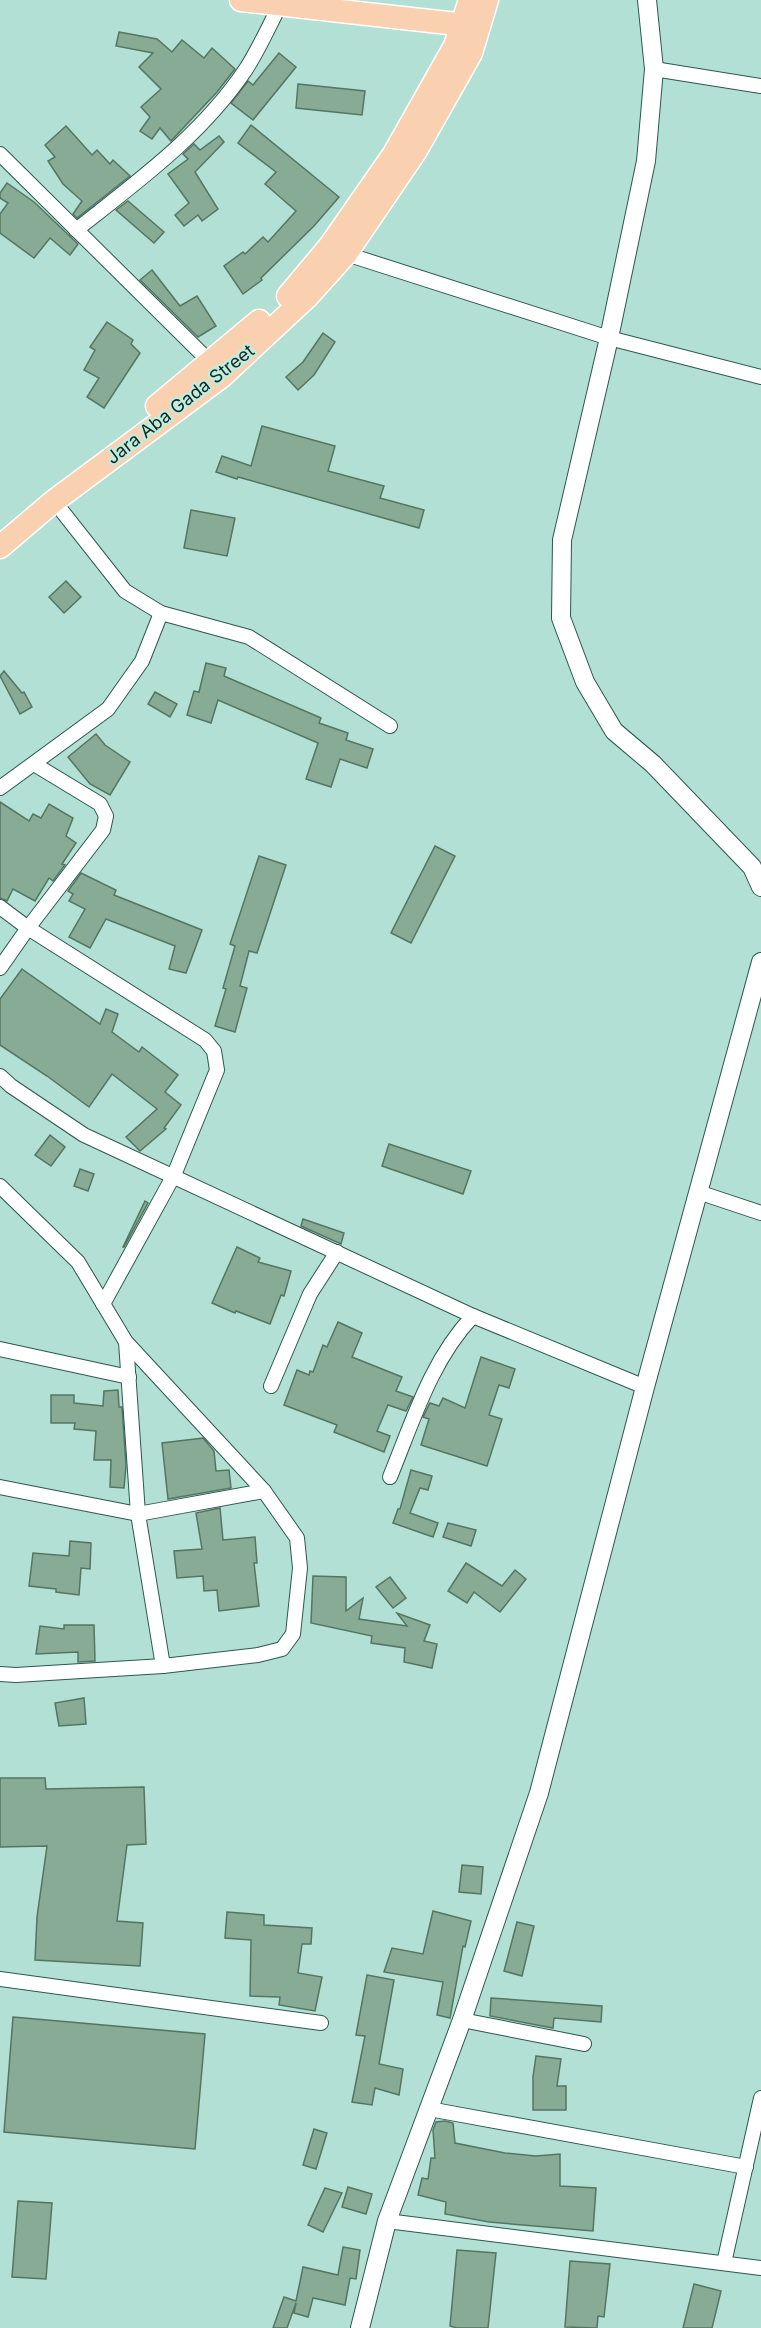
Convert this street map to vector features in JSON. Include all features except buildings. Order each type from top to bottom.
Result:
[{"type":"main road","points":[[241,0],[471,25]]},
{"type":"main road","name":"Jara Aba Gada Street","points":[[470,0],[471,25]]},
{"type":"main road","name":"Jara Aba Gada Street","points":[[0,547],[54,501],[220,377],[308,296],[338,251],[456,46],[487,0]]},
{"type":"main road","name":"Jara Aba Gada Street","points":[[0,530],[211,363],[338,251]]},
{"type":"street","points":[[646,0],[654,69],[646,161],[609,338],[562,540],[561,618],[585,682],[614,731],[653,764],[752,867],[761,888]]},
{"type":"street","points":[[76,230],[172,154],[205,121],[246,69],[280,4]]},
{"type":"street","points":[[654,69],[761,86]]},
{"type":"street","points":[[0,154],[211,363]]},
{"type":"street","points":[[338,251],[609,338],[761,377]]},
{"type":"street","points":[[54,501],[125,591],[161,614],[249,637],[390,726]]},
{"type":"street","points":[[0,788],[108,709],[142,661],[161,614]]},
{"type":"street","points":[[0,968],[103,830],[106,816],[100,804],[34,764]]},
{"type":"street","points":[[0,907],[28,928],[205,1040],[214,1051],[217,1070],[174,1175],[103,1304]]},
{"type":"street","points":[[360,2328],[387,2221],[462,2020],[539,1793],[645,1387],[761,962]]},
{"type":"street","points":[[0,1076],[11,1086],[84,1135],[473,1316],[645,1387]]},
{"type":"street","points":[[0,1186],[78,1262],[126,1342],[264,1491],[297,1538],[300,1568],[293,1634],[282,1649],[258,1655],[163,1666],[16,1676],[0,1674]]},
{"type":"street","points":[[698,1192],[761,1213]]},
{"type":"street","points":[[271,1386],[310,1294],[337,1252]]},
{"type":"street","points":[[390,1477],[427,1385],[455,1335],[473,1316]]},
{"type":"street","points":[[126,1342],[138,1514],[163,1666]]},
{"type":"street","points":[[0,1349],[129,1377]]},
{"type":"street","points":[[0,1487],[138,1514],[264,1491]]},
{"type":"street","points":[[0,1979],[321,2023]]},
{"type":"street","points":[[462,2020],[584,2044]]},
{"type":"street","points":[[724,2263],[761,2098]]},
{"type":"street","points":[[429,2109],[746,2167]]},
{"type":"street","points":[[387,2221],[761,2268]]}]
